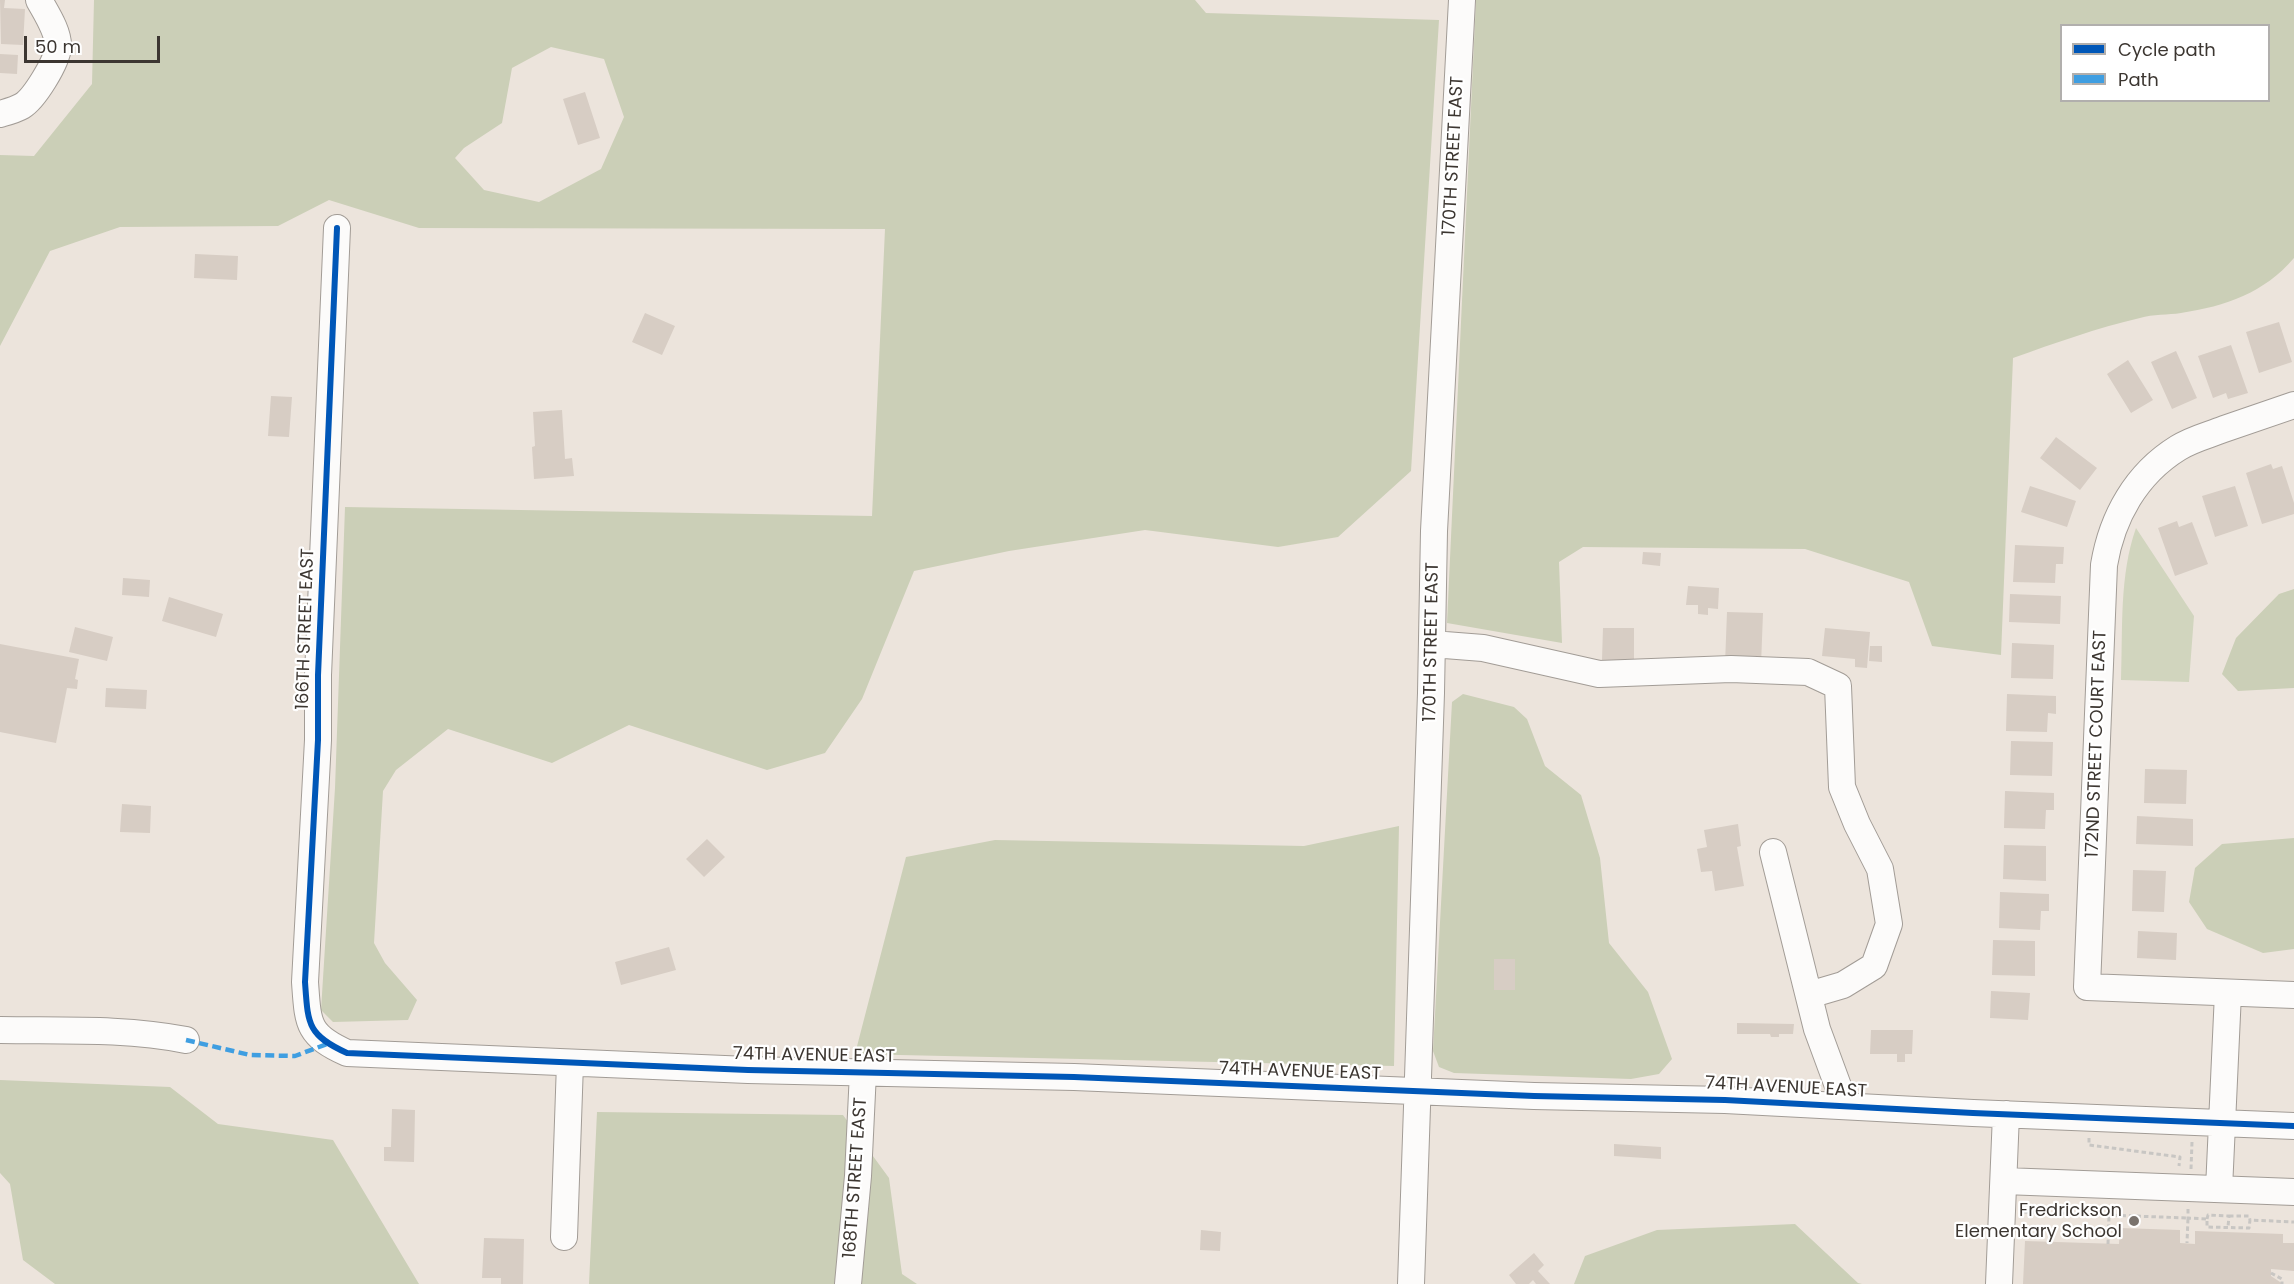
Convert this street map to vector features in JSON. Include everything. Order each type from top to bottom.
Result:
[{"type":"street","points":[[0,114],[24,105],[40,86],[53,63],[58,47],[55,32],[39,0]]},
{"type":"street","name":"170TH STREET EAST","points":[[1411,1284],[1419,1091],[1434,531],[1462,0]]},
{"type":"street","name":"166TH STREET EAST","points":[[312,1030],[307,1010],[305,982],[318,740],[318,675],[337,228]]},
{"type":"street","name":"172ND STREET COURT EAST","points":[[2228,993],[2087,987],[2104,565],[2108,541],[2123,505],[2152,469],[2178,447],[2294,405]]},
{"type":"street","points":[[1432,644],[1483,648],[1599,674],[1731,669],[1808,672],[1838,686],[1842,786],[1857,824],[1880,869],[1889,924],[1874,966],[1843,985],[1809,995]]},
{"type":"street","points":[[1773,852],[1817,1029],[1845,1106]]},
{"type":"street","points":[[2219,1190],[2228,993],[2294,995]]},
{"type":"street","points":[[0,1030],[160,1035],[186,1040]]},
{"type":"street","name":"74TH AVENUE EAST","points":[[312,1030],[327,1044],[347,1053],[570,1064],[1074,1077],[1419,1091],[1725,1100],[2294,1126]]},
{"type":"street","points":[[564,1237],[570,1064]]},
{"type":"street","name":"168TH STREET EAST","points":[[848,1284],[858,1176],[863,1072]]},
{"type":"street","points":[[1999,1284],[2006,1114]]},
{"type":"street","points":[[2004,1181],[2294,1192]]},
{"type":"path","points":[[2089,1138],[2089,1145],[2180,1157],[2179,1167]]},
{"type":"path","points":[[2190,1178],[2193,1141]]},
{"type":"path","points":[[2024,1212],[2207,1219]]},
{"type":"path","points":[[2208,1215],[2229,1216],[2250,1216],[2249,1228],[2207,1227],[2208,1215]]},
{"type":"path","points":[[2108,1244],[2109,1216]]},
{"type":"path","points":[[2228,1227],[2229,1216]]},
{"type":"path","points":[[2187,1243],[2188,1218]]},
{"type":"path","points":[[2250,1220],[2294,1222]]},
{"type":"path","points":[[2271,1273],[2282,1279],[2282,1284]]},
{"type":"green space","points":[[94,0],[1195,0],[1206,13],[1439,20],[1411,471],[1338,537],[1278,547],[1145,530],[1009,551],[914,571],[862,699],[825,753],[767,770],[629,725],[552,763],[448,729],[396,770],[383,791],[374,943],[385,963],[417,1000],[408,1020],[333,1022],[321,1010],[335,788],[345,507],[872,516],[885,229],[419,228],[329,200],[278,226],[120,227],[50,251],[0,346],[0,155],[34,156],[92,84]],"holes":[[[551,47],[604,59],[624,117],[601,169],[539,202],[484,190],[455,158],[464,148],[502,123],[512,68]]]},
{"type":"green space","points":[[1476,0],[2294,0],[2294,258],[2257,289],[2229,302],[2198,310],[2124,322],[2013,358],[2001,655],[1932,646],[1909,582],[1805,549],[1583,547],[1559,562],[1562,643],[1447,623]]},
{"type":"green space","points":[[2136,528],[2194,616],[2189,682],[2121,680],[2124,584]]},
{"type":"green space","points":[[2294,589],[2294,688],[2238,691],[2222,674],[2236,638],[2279,594]]},
{"type":"green space","points":[[1463,694],[1514,707],[1527,719],[1545,766],[1581,795],[1600,858],[1609,943],[1648,992],[1672,1059],[1659,1074],[1631,1079],[1454,1073],[1439,1067],[1433,1051],[1452,702]]},
{"type":"green space","points":[[1399,826],[1394,1066],[855,1054],[906,857],[995,840],[1304,846]]},
{"type":"green space","points":[[2294,838],[2294,949],[2263,953],[2207,929],[2189,902],[2195,868],[2222,844]]},
{"type":"green space","points":[[0,1080],[170,1087],[218,1124],[333,1140],[419,1284],[55,1284],[23,1260],[10,1184],[0,1173]]},
{"type":"green space","points":[[597,1112],[843,1115],[889,1178],[902,1274],[917,1284],[589,1284]]},
{"type":"green space","points":[[1795,1224],[1858,1283],[1862,1284],[1574,1284],[1585,1256],[1657,1230]]},
{"type":"building","points":[[0,0],[5,0],[4,8],[25,9],[23,45],[1,44]]},
{"type":"building","points":[[0,54],[18,55],[17,74],[0,73]]},
{"type":"building","points":[[585,92],[600,138],[578,145],[563,99]]},
{"type":"building","points":[[195,254],[238,256],[237,280],[194,278]]},
{"type":"building","points":[[645,313],[675,326],[662,355],[632,342]]},
{"type":"building","points":[[2279,322],[2292,362],[2259,373],[2246,332]]},
{"type":"building","points":[[2231,345],[2248,393],[2228,399],[2226,393],[2213,398],[2198,356]]},
{"type":"building","points":[[2176,351],[2197,398],[2172,409],[2151,362]]},
{"type":"building","points":[[2128,360],[2153,400],[2131,413],[2107,374]]},
{"type":"building","points":[[271,396],[292,397],[289,437],[268,436]]},
{"type":"building","points":[[562,410],[565,459],[572,458],[574,476],[534,479],[533,412]]},
{"type":"building","points":[[2056,437],[2097,468],[2080,490],[2040,458]]},
{"type":"building","points":[[2271,464],[2273,469],[2282,466],[2294,503],[2294,514],[2262,524],[2246,473]]},
{"type":"building","points":[[2030,486],[2076,501],[2067,527],[2021,512]]},
{"type":"building","points":[[2235,486],[2248,526],[2215,537],[2202,496]]},
{"type":"building","points":[[2177,521],[2179,527],[2192,522],[2208,564],[2175,576],[2158,528]]},
{"type":"building","points":[[2015,545],[2064,547],[2063,564],[2056,564],[2055,583],[2013,582]]},
{"type":"building","points":[[1643,552],[1661,553],[1660,566],[1642,564]]},
{"type":"building","points":[[123,578],[150,580],[149,597],[122,595]]},
{"type":"building","points":[[1688,586],[1719,588],[1718,609],[1708,608],[1708,615],[1698,614],[1698,605],[1686,605]]},
{"type":"building","points":[[2010,594],[2061,596],[2060,624],[2009,622]]},
{"type":"building","points":[[169,597],[223,614],[216,637],[162,621]]},
{"type":"building","points":[[1727,612],[1763,613],[1761,665],[1725,664]]},
{"type":"building","points":[[75,627],[113,637],[107,661],[69,652]]},
{"type":"building","points":[[1603,628],[1634,628],[1634,660],[1602,660]]},
{"type":"building","points":[[1825,628],[1870,632],[1867,668],[1855,667],[1855,659],[1822,656]]},
{"type":"building","points":[[2012,643],[2054,645],[2053,679],[2011,678]]},
{"type":"building","points":[[0,644],[79,659],[75,679],[78,680],[77,689],[67,688],[56,743],[0,732]]},
{"type":"building","points":[[1870,646],[1882,646],[1882,662],[1869,661]]},
{"type":"building","points":[[106,688],[147,690],[146,709],[105,707]]},
{"type":"building","points":[[2007,694],[2056,696],[2056,714],[2048,713],[2047,732],[2006,731]]},
{"type":"building","points":[[2011,741],[2053,742],[2052,776],[2010,775]]},
{"type":"building","points":[[2145,769],[2187,770],[2186,804],[2144,803]]},
{"type":"building","points":[[2005,791],[2054,793],[2054,810],[2046,810],[2045,829],[2004,828]]},
{"type":"building","points":[[122,804],[151,806],[150,833],[120,832]]},
{"type":"building","points":[[2137,816],[2193,819],[2193,846],[2136,844]]},
{"type":"building","points":[[1738,824],[1741,846],[1737,847],[1744,886],[1715,891],[1712,871],[1701,872],[1697,849],[1707,847],[1704,830]]},
{"type":"building","points":[[707,839],[725,857],[704,877],[686,859]]},
{"type":"building","points":[[2004,845],[2046,846],[2046,881],[2003,879]]},
{"type":"building","points":[[2133,870],[2166,871],[2164,912],[2132,911]]},
{"type":"building","points":[[2000,892],[2049,894],[2049,911],[2041,911],[2040,930],[1999,928]]},
{"type":"building","points":[[2138,931],[2177,933],[2176,960],[2137,958]]},
{"type":"building","points":[[1993,940],[2035,941],[2035,976],[1992,975]]},
{"type":"building","points":[[669,947],[676,970],[621,985],[615,962]]},
{"type":"building","points":[[1494,959],[1515,959],[1515,990],[1494,990]]},
{"type":"building","points":[[1991,991],[2030,993],[2028,1020],[1990,1018]]},
{"type":"building","points":[[1737,1023],[1794,1024],[1793,1034],[1779,1034],[1779,1037],[1771,1037],[1770,1034],[1737,1034]]},
{"type":"building","points":[[1871,1030],[1913,1030],[1912,1054],[1905,1054],[1905,1062],[1897,1062],[1897,1054],[1870,1054]]},
{"type":"building","points":[[392,1109],[415,1110],[414,1162],[384,1161],[384,1147],[391,1147]]},
{"type":"building","points":[[1614,1144],[1661,1147],[1661,1159],[1614,1156]]},
{"type":"building","points":[[2120,1228],[2180,1230],[2180,1243],[2195,1244],[2195,1231],[2283,1234],[2283,1243],[2294,1243],[2294,1271],[2271,1269],[2271,1276],[2283,1284],[2023,1284],[2025,1241],[2119,1244]]},
{"type":"building","points":[[1201,1230],[1221,1232],[1220,1251],[1200,1250]]},
{"type":"building","points":[[484,1238],[524,1239],[523,1284],[501,1284],[501,1278],[482,1278]]},
{"type":"building","points":[[1534,1253],[1544,1265],[1538,1271],[1550,1284],[1536,1284],[1533,1280],[1529,1284],[1516,1284],[1509,1275]]},
{"type":"marked path","points":[[186,1040],[250,1055],[295,1056],[327,1044]]},
{"type":"cycle path","points":[[337,228],[318,675],[318,740],[305,982],[307,1008],[312,1026],[324,1040],[347,1053],[748,1070],[1074,1077],[1534,1096],[1725,1100],[2294,1126]]},
{"type":"place","name":"Fredrickson Elementary School","points":[[2134,1221]]}]
